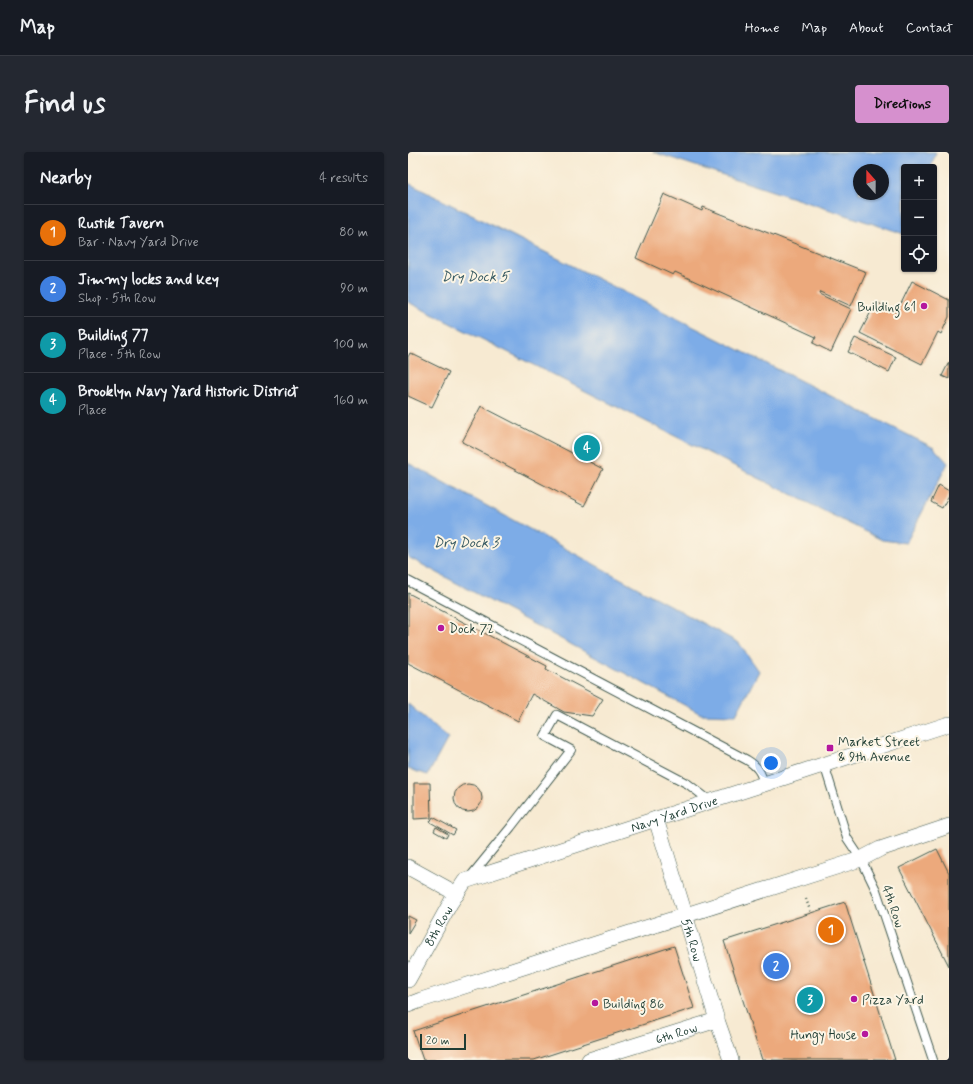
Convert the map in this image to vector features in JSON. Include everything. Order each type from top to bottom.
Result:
[{"type":"street","name":"Navy Yard Drive","points":[[468,880],[949,724]]},
{"type":"street","name":"5th Row","points":[[656,819],[717,1020],[731,1060]]},
{"type":"street","points":[[408,1005],[861,859],[880,849],[949,826]]},
{"type":"street","points":[[408,867],[457,894],[465,881],[468,880]]},
{"type":"street","name":"8th Row","points":[[408,980],[457,894]]},
{"type":"street","name":"6th Row","points":[[589,1060],[717,1020]]},
{"type":"lane","points":[[408,581],[747,760],[759,770],[764,784]]},
{"type":"lane","points":[[468,880],[571,750],[545,736],[557,715],[688,784],[710,801]]},
{"type":"lane","name":"4th Row","points":[[824,764],[848,838],[861,859],[876,890],[933,1060]]},
{"type":"path","points":[[806,899],[810,913]]},
{"type":"water","points":[[653,152],[936,152],[932,164],[901,164],[901,233]]},
{"type":"water","name":"Dry Dock 5","points":[[408,183],[934,448],[948,463],[906,543],[882,540],[408,302]]},
{"type":"water","name":"Dry Dock 3","points":[[408,463],[739,643],[759,671],[736,715],[701,714],[408,557]]},
{"type":"water","points":[[408,704],[448,738],[428,775],[408,769]]},
{"type":"building","points":[[664,194],[702,211],[703,207],[866,272],[851,306],[820,292],[819,294],[851,309],[831,352],[813,343],[816,337],[675,272],[673,275],[636,258]]},
{"type":"building","points":[[912,281],[949,300],[949,317],[941,334],[938,332],[922,364],[860,333],[876,302],[897,312]]},
{"type":"building","points":[[855,338],[896,357],[889,372],[848,352]]},
{"type":"building","points":[[410,353],[449,372],[432,407],[408,396],[408,357]]},
{"type":"building","points":[[949,362],[949,379],[942,376]]},
{"type":"building","points":[[481,406],[603,469],[584,506],[462,442]]},
{"type":"building","points":[[939,485],[949,491],[949,495],[942,508],[931,502]]},
{"type":"building","name":"Dock 72","points":[[408,593],[547,666],[546,669],[603,699],[592,716],[564,712],[532,694],[518,721],[408,663]]},
{"type":"building","points":[[414,783],[430,783],[431,818],[414,819]]},
{"type":"building","points":[[468,784],[478,788],[482,798],[478,808],[468,812],[458,808],[454,798],[458,788]]},
{"type":"building","points":[[433,817],[456,830],[453,835],[430,822]]},
{"type":"building","points":[[436,827],[448,834],[446,838],[434,831]]},
{"type":"building","points":[[937,849],[949,873],[949,966],[899,868]]},
{"type":"building","points":[[845,902],[895,1060],[762,1060],[724,941]]},
{"type":"building","points":[[408,916],[416,920],[408,933]]},
{"type":"building","name":"Building 86","points":[[674,946],[694,1008],[534,1060],[423,1060],[413,1031]]},
{"type":"place","name":"Building 61","points":[[924,306]]},
{"type":"place","name":"Brooklyn Navy Yard Historic District","points":[[587,448]]},
{"type":"place","name":"Dock 72","points":[[441,628]]},
{"type":"place","name":"Market Street & 9th Avenue","points":[[830,748]]},
{"type":"place","name":"Rustik Tavern","points":[[831,930]]},
{"type":"place","name":"Jimmy locks and key","points":[[776,966]]},
{"type":"place","name":"Pizza Yard","points":[[854,999]]},
{"type":"place","name":"Building 77","points":[[810,1000]]},
{"type":"place","name":"Building 86","points":[[595,1003]]},
{"type":"place","name":"Hungy House","points":[[865,1034]]}]
